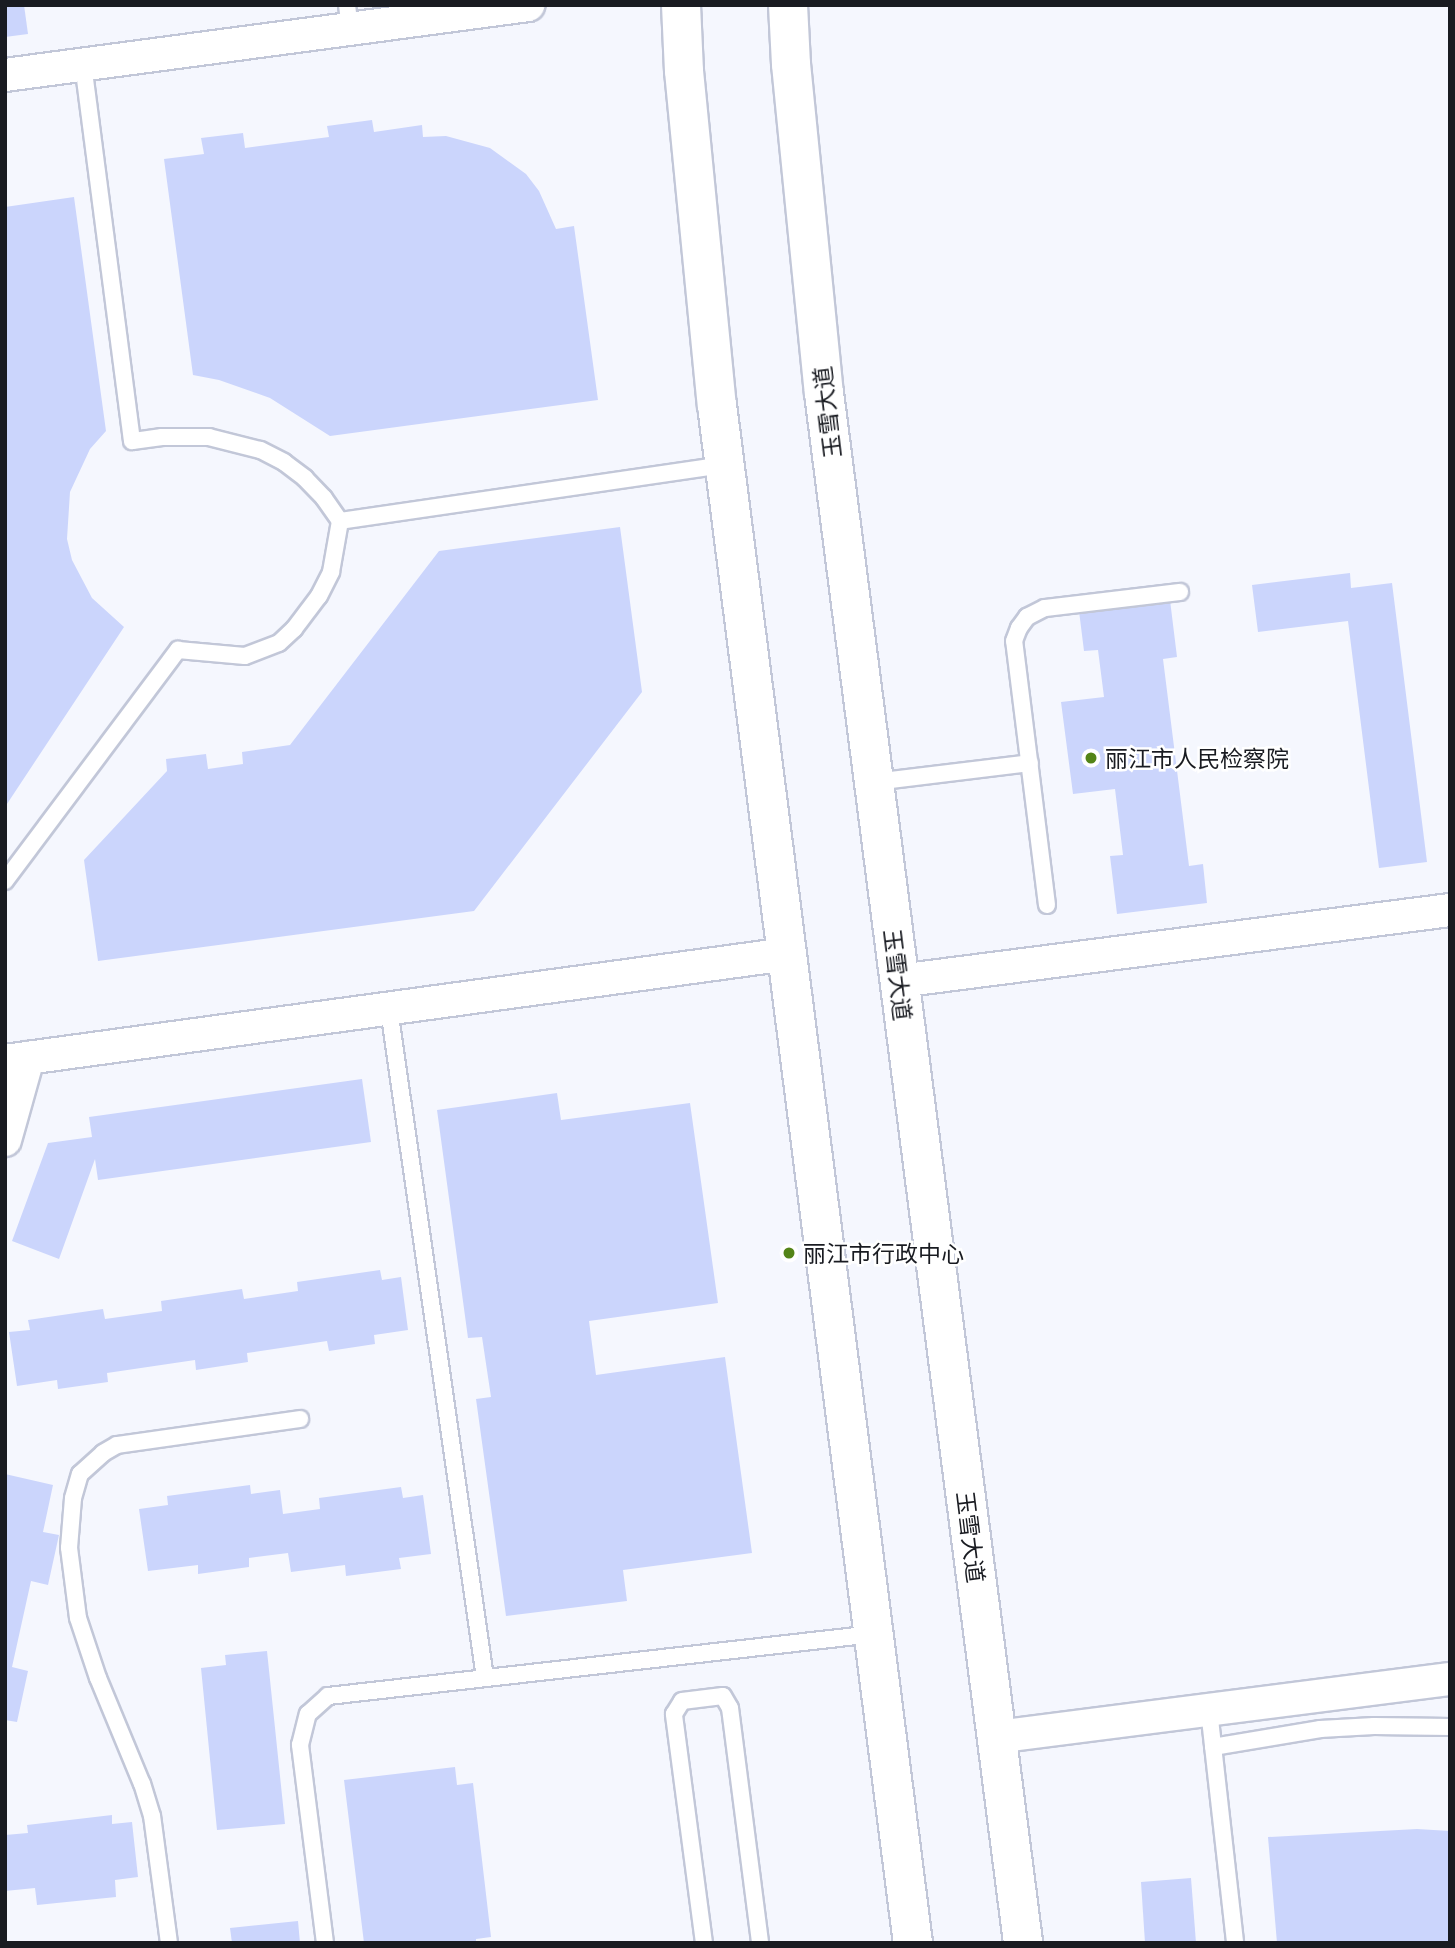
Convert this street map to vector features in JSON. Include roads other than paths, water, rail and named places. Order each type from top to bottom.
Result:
[{"type":"main road","points":[[681,5],[684,71],[725,465],[913,1943]]},
{"type":"main road","name":"玉雪大道","points":[[788,5],[791,64],[824,393],[1023,1943]]},
{"type":"street","points":[[5,75],[83,65],[349,17],[528,5]]},
{"type":"street","points":[[899,981],[1450,910]]},
{"type":"street","points":[[5,1139],[17,1059],[787,954]]},
{"type":"street","points":[[996,1737],[1450,1679]]},
{"type":"lane","points":[[5,881],[178,650],[245,656],[279,643],[294,629],[319,596],[331,572],[340,520],[305,478],[284,462],[260,450],[209,438],[162,437],[132,440],[83,65]]},
{"type":"lane","points":[[340,520],[725,465]]},
{"type":"lane","points":[[1047,905],[1014,641],[1027,617],[1045,608],[1180,592]]},
{"type":"lane","points":[[874,782],[1030,763]]},
{"type":"lane","points":[[389,1009],[485,1678]]},
{"type":"lane","points":[[169,1943],[152,1816],[142,1784],[98,1678],[78,1618],[69,1548],[73,1498],[80,1474],[117,1445],[300,1419]]},
{"type":"lane","points":[[325,1943],[300,1745],[308,1714],[328,1696],[874,1634]]},
{"type":"lane","points":[[704,1943],[674,1714],[682,1701],[723,1696],[730,1708],[760,1943]]},
{"type":"lane","points":[[1209,1710],[1235,1943]]},
{"type":"lane","points":[[1213,1747],[1320,1729],[1450,1727]]},
{"type":"place","name":"丽江市人民检察院","points":[[1091,758]]},
{"type":"place","name":"丽江市行政中心","points":[[789,1253]]}]
